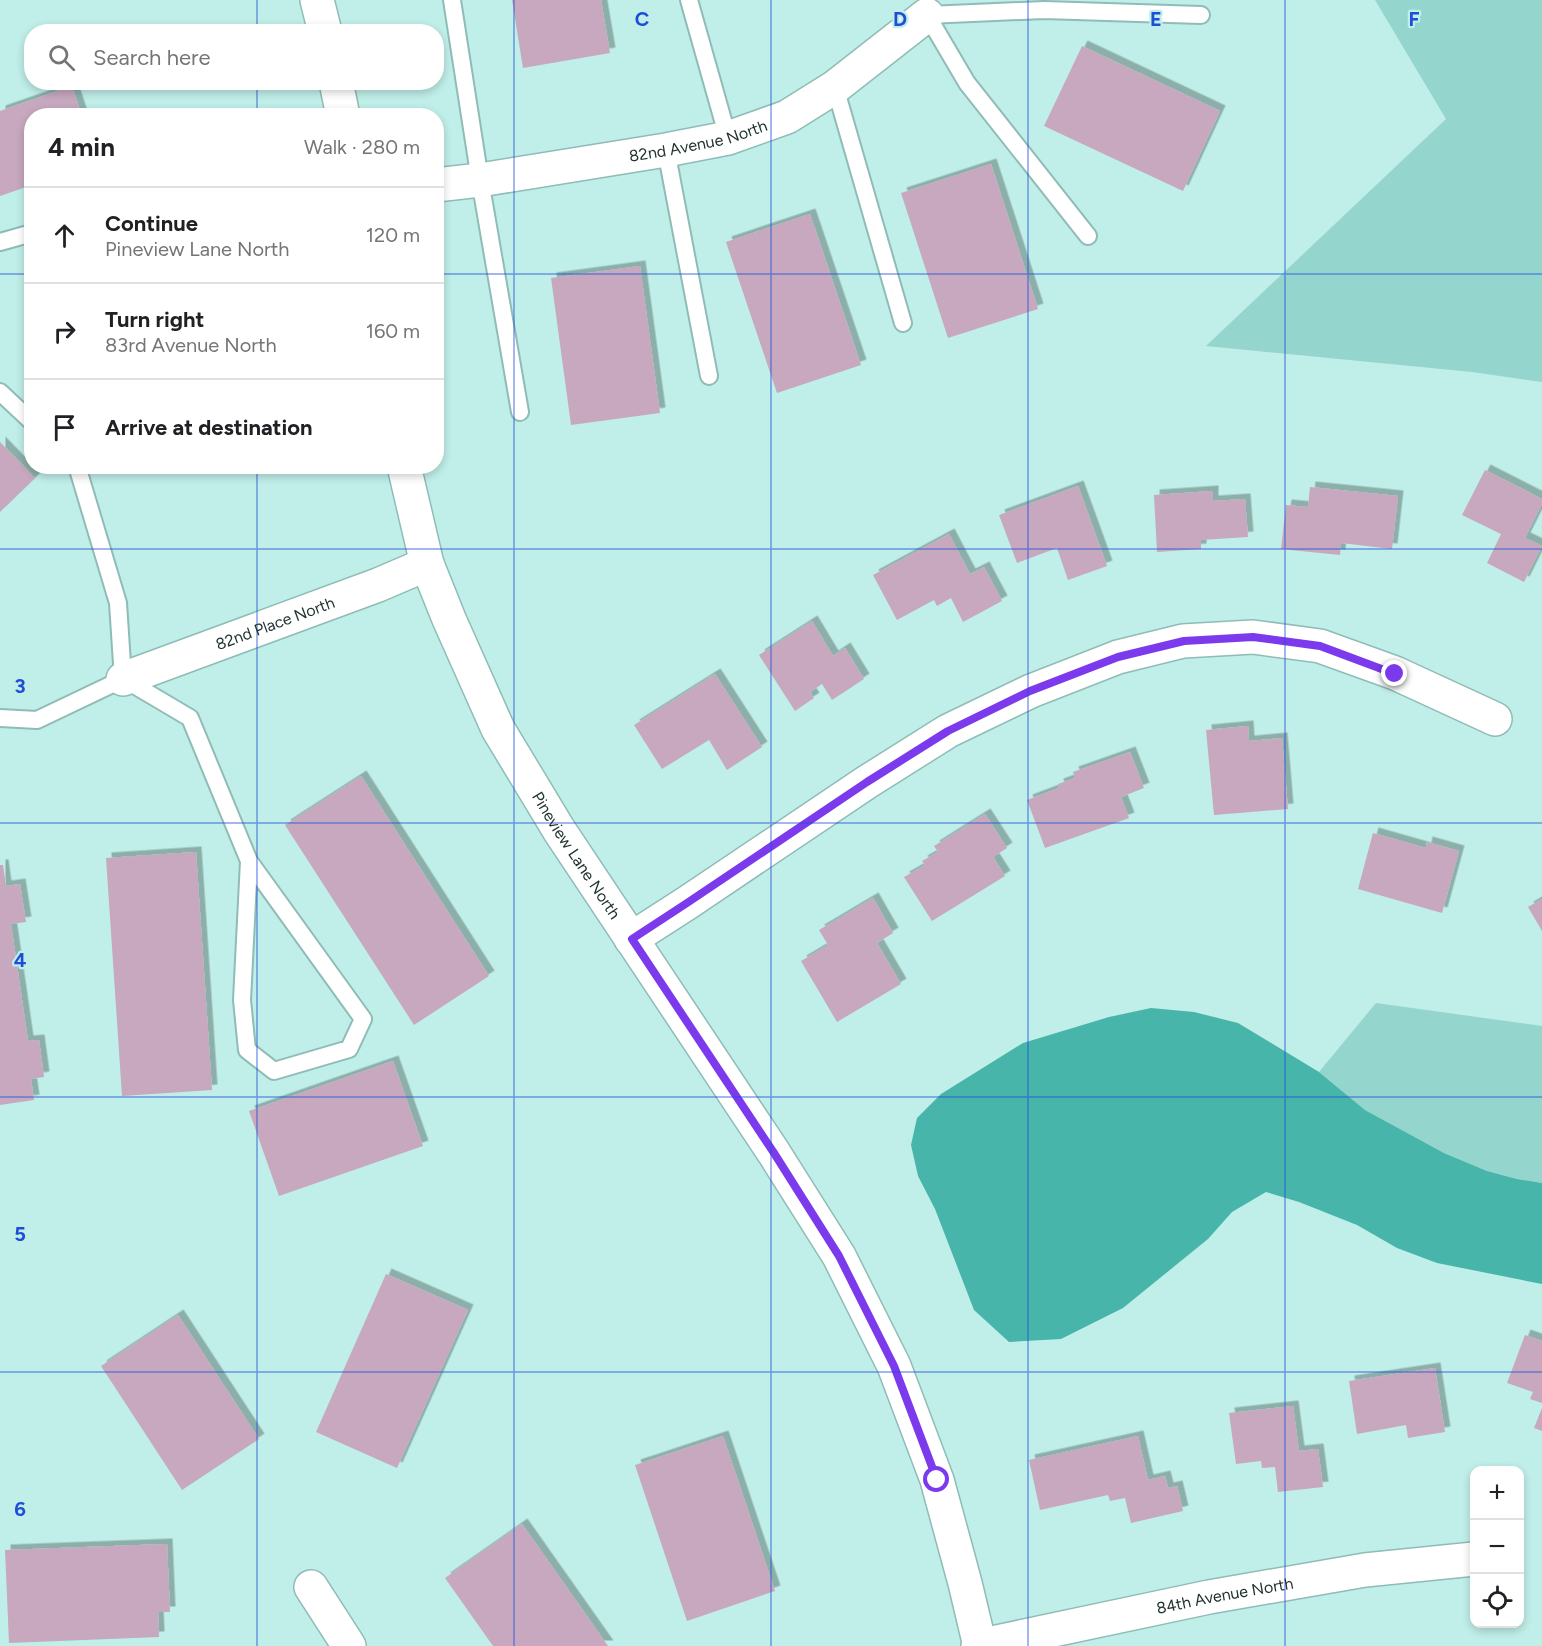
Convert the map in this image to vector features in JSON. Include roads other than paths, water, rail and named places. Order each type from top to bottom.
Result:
[{"type":"street","points":[[317,0],[323,24]]},
{"type":"street","name":"82nd Avenue North","points":[[444,184],[666,150],[728,138],[787,117],[835,87],[928,5]]},
{"type":"street","points":[[338,90],[341,108]]},
{"type":"street","name":"Pineview Lane North","points":[[406,474],[427,564],[448,619],[498,729],[559,830],[774,1153],[839,1256],[889,1356],[937,1480],[965,1583],[979,1646]]},
{"type":"street","name":"82nd Place North","points":[[123,679],[378,585],[427,564]]},
{"type":"street","points":[[632,939],[867,782],[948,731],[1030,691],[1129,654],[1184,641],[1253,637],[1320,646],[1395,674],[1496,719]]},
{"type":"street","name":"84th Avenue North","points":[[979,1646],[1265,1587],[1365,1570],[1470,1559]]},
{"type":"street","points":[[311,1587],[349,1646]]},
{"type":"lane","points":[[452,0],[520,412]]},
{"type":"lane","points":[[689,0],[728,138]]},
{"type":"lane","points":[[1088,236],[967,83],[928,5],[1201,15]]},
{"type":"lane","points":[[835,87],[903,323]]},
{"type":"lane","points":[[666,150],[709,376]]},
{"type":"lane","points":[[0,242],[24,235]]},
{"type":"lane","points":[[0,392],[24,414]]},
{"type":"lane","points":[[79,474],[118,603],[123,679]]},
{"type":"lane","points":[[0,718],[37,720],[123,679]]},
{"type":"lane","points":[[123,679],[190,718],[249,861],[363,1019],[349,1049],[274,1071],[247,1050],[242,1000],[249,861]]}]
